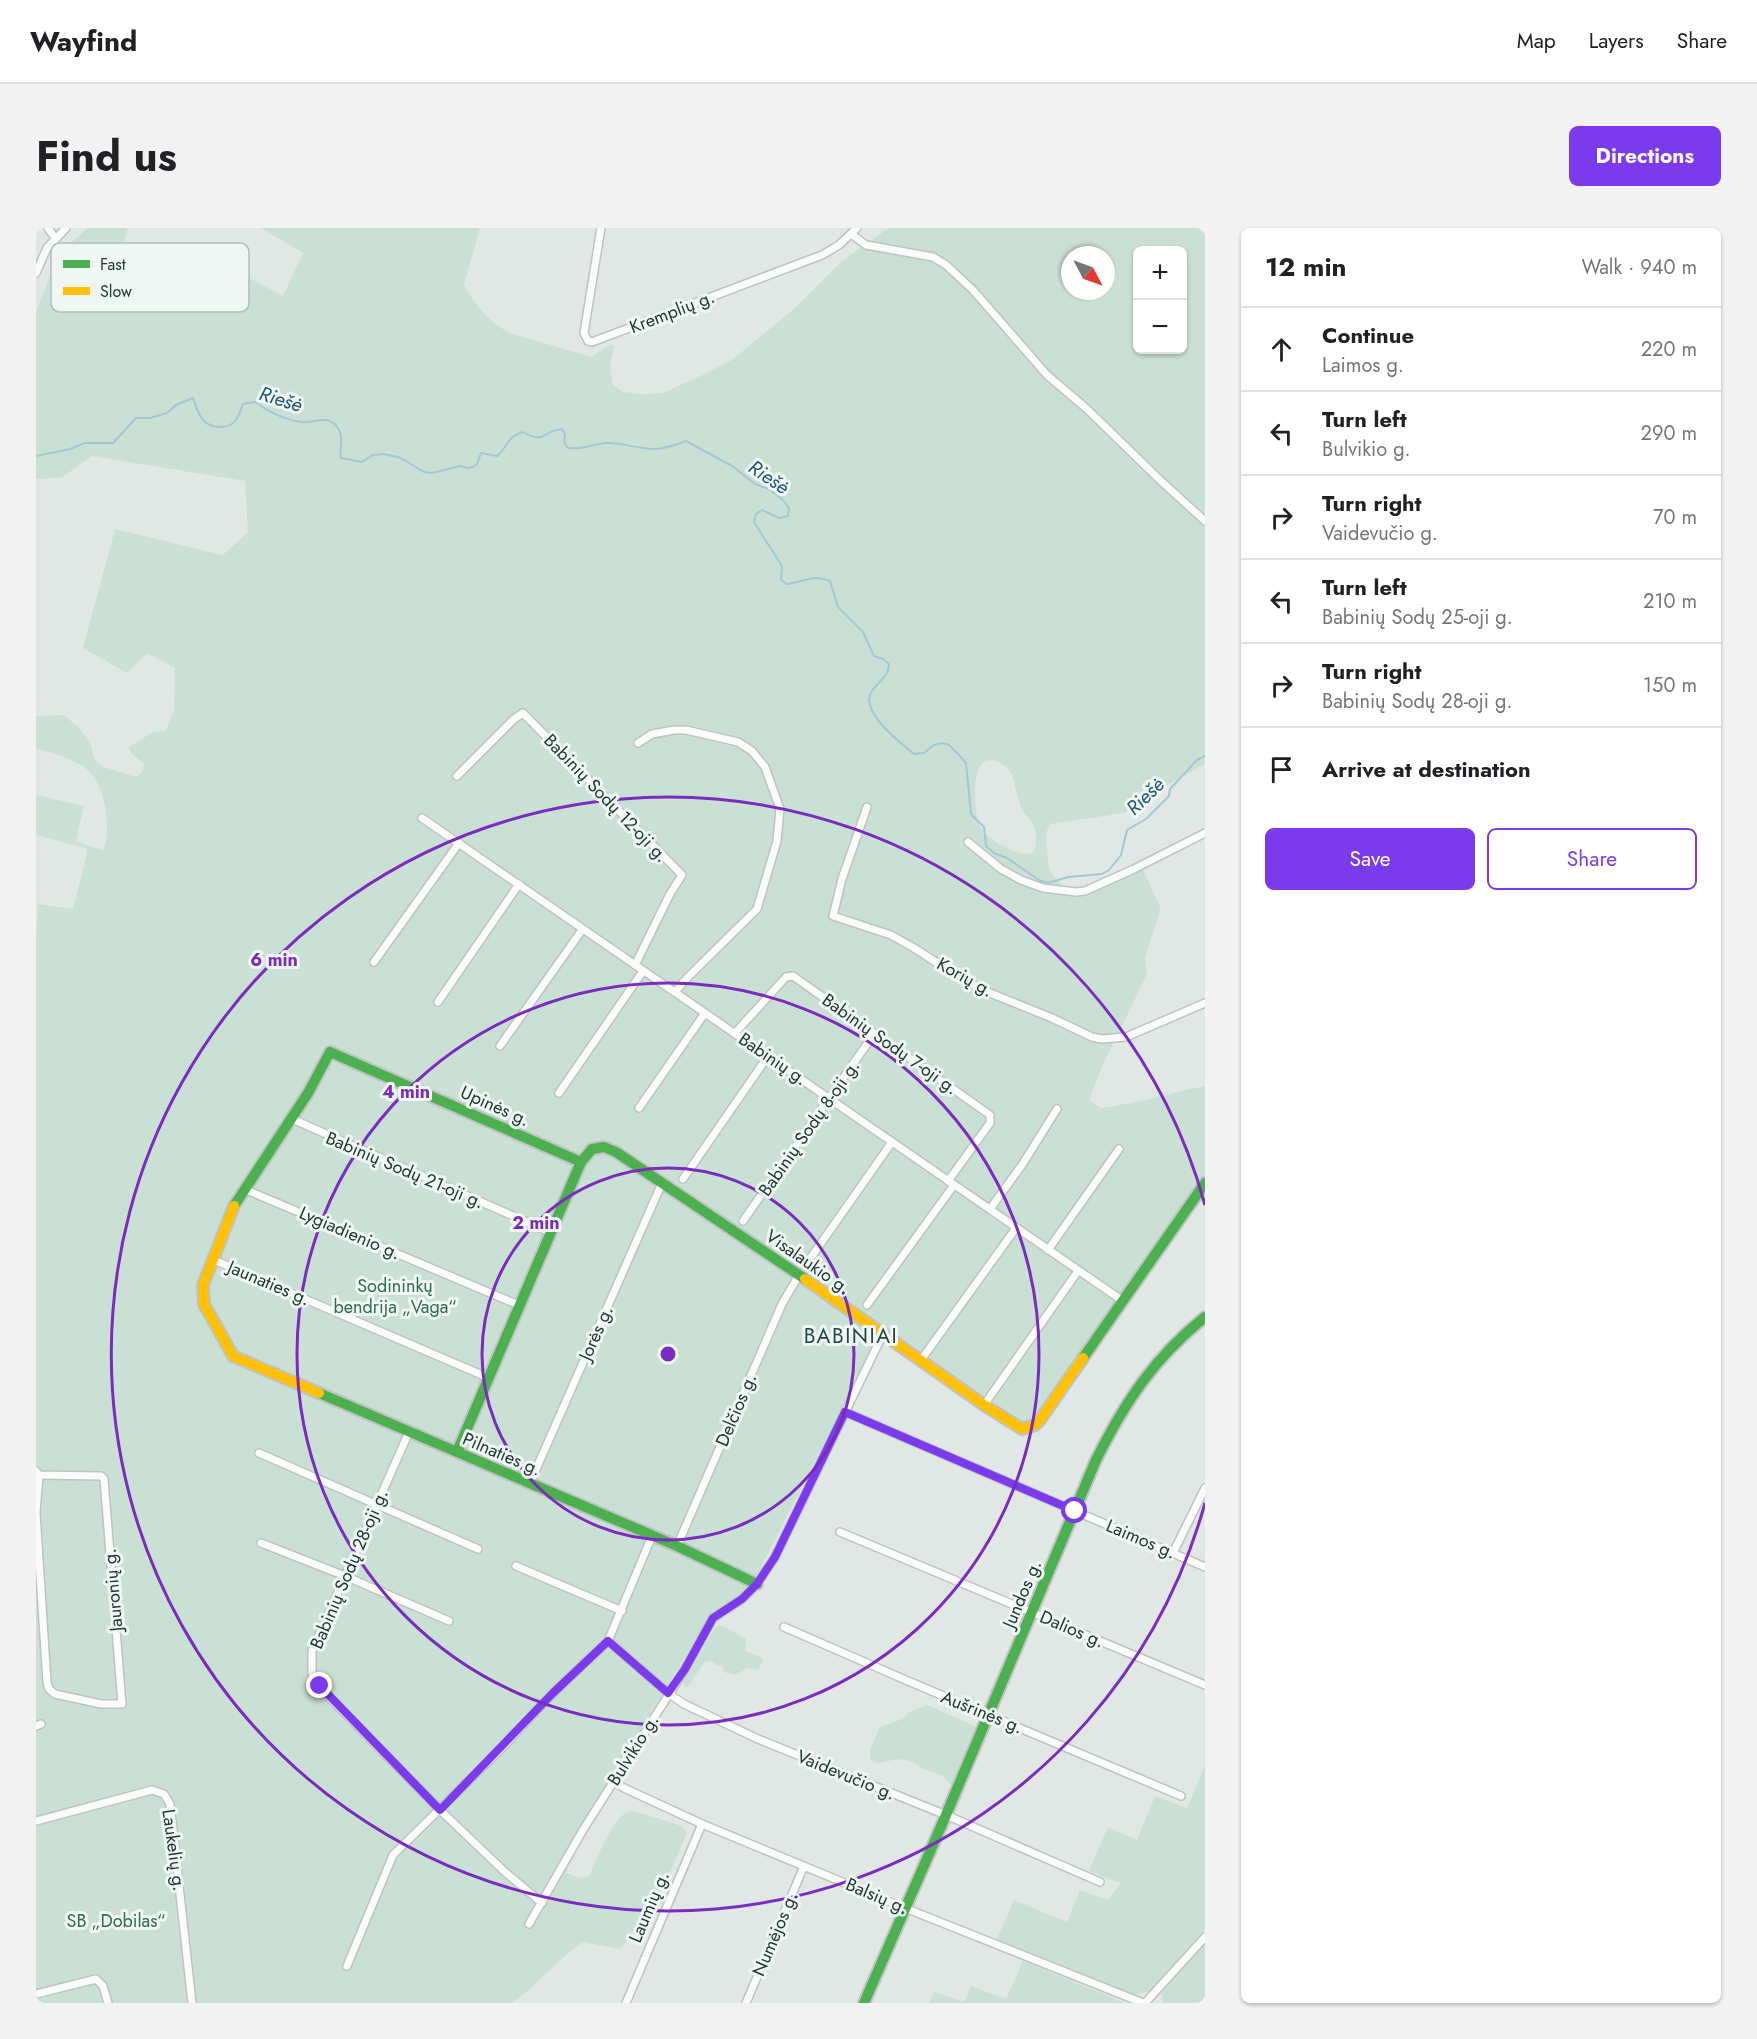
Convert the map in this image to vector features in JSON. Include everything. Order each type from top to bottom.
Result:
[{"type":"street","points":[[48,228],[55,238]]},
{"type":"street","points":[[51,243],[66,228]]},
{"type":"street","name":"Kremplių g.","points":[[601,228],[585,333],[588,341],[592,342],[822,255],[857,228]]},
{"type":"street","points":[[851,234],[866,245],[933,257],[946,266],[973,290],[1047,375],[1087,409],[1205,521]]},
{"type":"street","points":[[36,273],[44,253],[51,243]]},
{"type":"street","name":"Babinių Sodų 12-oji g.","points":[[457,776],[514,718],[523,713],[682,876],[670,894],[635,965]]},
{"type":"street","points":[[638,743],[652,734],[674,730],[686,730],[738,742],[752,751],[765,768],[780,809],[777,841],[757,909],[675,992]]},
{"type":"street","name":"Korių g.","points":[[867,807],[842,879],[833,916],[891,935],[962,979],[1092,1037],[1102,1039],[1126,1037],[1205,1003]]},
{"type":"street","name":"Babinių g.","points":[[422,818],[1123,1301]]},
{"type":"street","points":[[968,842],[1000,868],[1021,880],[1043,888],[1076,892],[1085,891],[1205,832]]},
{"type":"street","points":[[374,962],[459,843]]},
{"type":"street","points":[[438,1002],[519,884]]},
{"type":"street","points":[[500,1046],[582,930]]},
{"type":"street","points":[[559,1093],[643,971]]},
{"type":"street","name":"Babinių Sodų 7-oji g.","points":[[735,1033],[789,975],[793,976],[990,1115],[990,1123],[951,1183]]},
{"type":"street","points":[[639,1108],[705,1013]]},
{"type":"street","name":"Babinių Sodų 8-oji g.","points":[[743,1221],[874,1034]]},
{"type":"street","name":"Upinės g.","points":[[292,1119],[330,1052],[581,1162]]},
{"type":"street","points":[[683,1179],[768,1056]]},
{"type":"street","points":[[990,1209],[1058,1109]]},
{"type":"street","points":[[214,1260],[233,1208],[292,1119]]},
{"type":"street","name":"Babinių Sodų 21-oji g.","points":[[292,1119],[552,1233]]},
{"type":"street","name":"Delčios g.","points":[[677,1546],[775,1321],[802,1271],[892,1142]]},
{"type":"street","name":"Visalaukio g.","points":[[581,1162],[587,1151],[605,1147],[802,1271],[883,1334],[1022,1429],[1035,1425],[1040,1420],[1205,1183]]},
{"type":"street","points":[[1048,1250],[1119,1149]]},
{"type":"street","points":[[457,1452],[581,1162]]},
{"type":"street","name":"Jorės g.","points":[[530,1483],[662,1182]]},
{"type":"street","points":[[867,1305],[951,1183]]},
{"type":"street","name":"Lygiadienio g.","points":[[244,1189],[521,1306]]},
{"type":"street","points":[[921,1360],[1016,1228]]},
{"type":"street","name":"Pilnaties g.","points":[[214,1260],[204,1285],[204,1304],[233,1356],[677,1546],[757,1584]]},
{"type":"street","name":"Jaunaties g.","points":[[214,1260],[489,1378]]},
{"type":"street","points":[[984,1405],[1078,1271]]},
{"type":"street","name":"Jundos g.","points":[[905,1908],[1107,1438],[1134,1390],[1161,1357],[1205,1317]]},
{"type":"street","name":"Bulvikio g.","points":[[529,1924],[583,1830],[685,1669],[713,1618],[742,1599],[757,1584],[775,1557],[883,1334]]},
{"type":"street","name":"Laimos g.","points":[[845,1412],[1205,1567]]},
{"type":"street","name":"Babinių Sodų 28-oji g.","points":[[409,1432],[312,1651],[312,1674],[331,1699],[440,1810],[505,1872],[542,1903]]},
{"type":"street","points":[[259,1452],[478,1549]]},
{"type":"street","points":[[36,1512],[37,1473]]},
{"type":"street","name":"Jauronių g.","points":[[36,1512],[46,1682],[49,1689],[55,1694],[101,1704],[122,1704],[104,1479],[101,1476],[37,1473]]},
{"type":"street","points":[[1173,1553],[1205,1488]]},
{"type":"street","name":"Dalios g.","points":[[840,1532],[1205,1685]]},
{"type":"street","points":[[347,1966],[393,1856],[553,1693],[608,1641],[652,1536]]},
{"type":"street","points":[[261,1543],[449,1621]]},
{"type":"street","points":[[516,1566],[622,1611]]},
{"type":"street","name":"Aušrinės g.","points":[[784,1627],[908,1682],[1181,1796]]},
{"type":"street","name":"Vaidevučio g.","points":[[608,1641],[684,1704],[758,1739],[946,1815],[1100,1882]]},
{"type":"street","name":"Balsių g.","points":[[614,1782],[702,1824],[1144,2003]]},
{"type":"street","name":"Laukelių g.","points":[[36,1821],[152,1790],[164,1794],[170,1804],[192,2003]]},
{"type":"street","name":"Laumių g.","points":[[626,2003],[702,1824]]},
{"type":"street","name":"Numėjos g.","points":[[746,2003],[804,1866]]},
{"type":"street","points":[[864,2003],[905,1908]]},
{"type":"street","points":[[1144,2003],[1205,1937]]},
{"type":"street","points":[[36,1994],[96,1978],[103,1986],[108,2003]]},
{"type":"green space","points":[[88,228],[128,228],[124,243],[71,243]]},
{"type":"green space","points":[[261,228],[480,228],[464,285],[483,312],[510,333],[591,357],[611,344],[614,347],[610,365],[613,385],[623,392],[641,394],[663,393],[733,359],[795,308],[843,260],[889,228],[1205,228],[1205,764],[1149,795],[1124,813],[1050,824],[1046,837],[1051,872],[1071,893],[1077,895],[1091,892],[1143,870],[1160,906],[1145,957],[1147,974],[1101,1069],[1089,1100],[1100,1108],[1205,1086],[1205,1176],[1035,1420],[1021,1425],[882,1330],[751,1587],[709,1618],[578,1832],[566,1873],[581,1878],[589,1876],[612,1829],[624,1814],[631,1810],[682,1826],[687,1833],[645,1929],[635,1931],[620,1949],[583,1942],[512,2003],[36,2003],[36,936],[38,904],[73,909],[88,849],[36,835],[36,795],[84,806],[76,841],[103,851],[107,818],[102,794],[92,774],[73,761],[36,748],[36,716],[64,715],[80,729],[90,743],[95,761],[104,767],[136,777],[143,771],[144,764],[131,753],[129,747],[153,732],[166,731],[174,709],[175,668],[147,653],[127,673],[83,648],[115,529],[223,555],[248,532],[245,481],[92,456],[61,478],[36,479],[36,312],[51,273],[51,312],[249,312],[249,278],[283,296],[303,253]],"holes":[[[994,760],[1011,772],[1021,808],[1035,828],[1036,840],[1032,853],[1020,853],[1005,847],[989,837],[980,826],[975,803],[977,774],[984,762]]]},
{"type":"green space","points":[[723,1626],[746,1639],[745,1651],[761,1657],[763,1661],[758,1670],[748,1668],[735,1675],[724,1672],[722,1665],[711,1661],[705,1662],[685,1688],[683,1683],[714,1629]]},
{"type":"green space","points":[[927,1705],[975,1726],[975,1733],[953,1785],[942,1775],[921,1768],[911,1761],[899,1759],[878,1763],[870,1759],[870,1749],[880,1727],[902,1719],[909,1712]]},
{"type":"green space","points":[[1205,1765],[1205,1930],[1150,1991],[1135,1995],[996,1941],[1014,1900],[1067,1922],[1080,1890],[1108,1900],[1121,1883],[1089,1871],[1108,1827],[1137,1840],[1155,1796],[1187,1808]]},
{"type":"green space","points":[[1205,1943],[1205,2003],[1163,2003],[1162,1994],[1165,1987]]},
{"type":"green space","points":[[1023,1961],[1125,2003],[929,2003],[934,1992],[964,2002],[971,1986],[1006,1999]]},
{"type":"waterway","name":"Riešė","points":[[36,456],[70,449],[85,443],[113,443],[136,418],[150,418],[167,413],[176,405],[193,398],[200,416],[211,425],[224,427],[232,424],[238,417],[243,404],[255,402],[276,415],[295,421],[331,421],[340,433],[341,458],[362,462],[373,455],[384,454],[401,458],[424,472],[432,473],[460,466],[473,467],[477,464],[481,453],[497,456],[510,439],[523,432],[530,436],[540,437],[562,429],[565,434],[564,442],[568,448],[612,443],[658,449],[686,441],[732,466],[755,484],[769,489],[789,508],[788,516],[779,518],[762,510],[756,514],[754,522],[782,566],[781,580],[787,584],[814,578],[830,581],[838,607],[863,632],[874,656],[889,664],[885,676],[872,691],[869,699],[876,717],[891,735],[914,754],[924,753],[934,745],[942,743],[949,745],[966,763],[971,814],[984,827],[986,846],[994,853],[1007,858],[1039,880],[1048,883],[1068,877],[1102,874],[1109,870],[1121,855],[1127,830],[1146,819],[1169,796],[1170,789],[1197,760],[1205,756]]},
{"type":"traffic: fast","points":[[234,1206],[308,1093],[330,1052],[581,1162]]},
{"type":"traffic: fast","points":[[457,1452],[581,1162],[592,1149],[604,1147],[616,1152],[805,1279]]},
{"type":"traffic: fast","points":[[1083,1358],[1205,1183]]},
{"type":"traffic: fast","points":[[864,2003],[1096,1460],[1118,1419],[1142,1382],[1171,1348],[1205,1317]]},
{"type":"traffic: fast","points":[[319,1393],[677,1546],[757,1584]]},
{"type":"traffic: slow","points":[[234,1206],[203,1285],[204,1304],[233,1356],[319,1393]]},
{"type":"traffic: slow","points":[[805,1279],[984,1405],[1022,1429],[1035,1425],[1040,1420],[1083,1358]]},
{"type":"district","name":"BABINIAI","points":[[851,1336]]},
{"type":"route","points":[[320,1686],[440,1810],[553,1693],[608,1641],[668,1693],[685,1669],[713,1618],[742,1599],[757,1584],[775,1557],[845,1412],[1075,1511]]},
{"type":"park label","name":"Sodininkų bendrija „Vaga“","points":[[395,1296]]},
{"type":"park label","name":"SB „Dobilas“","points":[[116,1921]]}]
